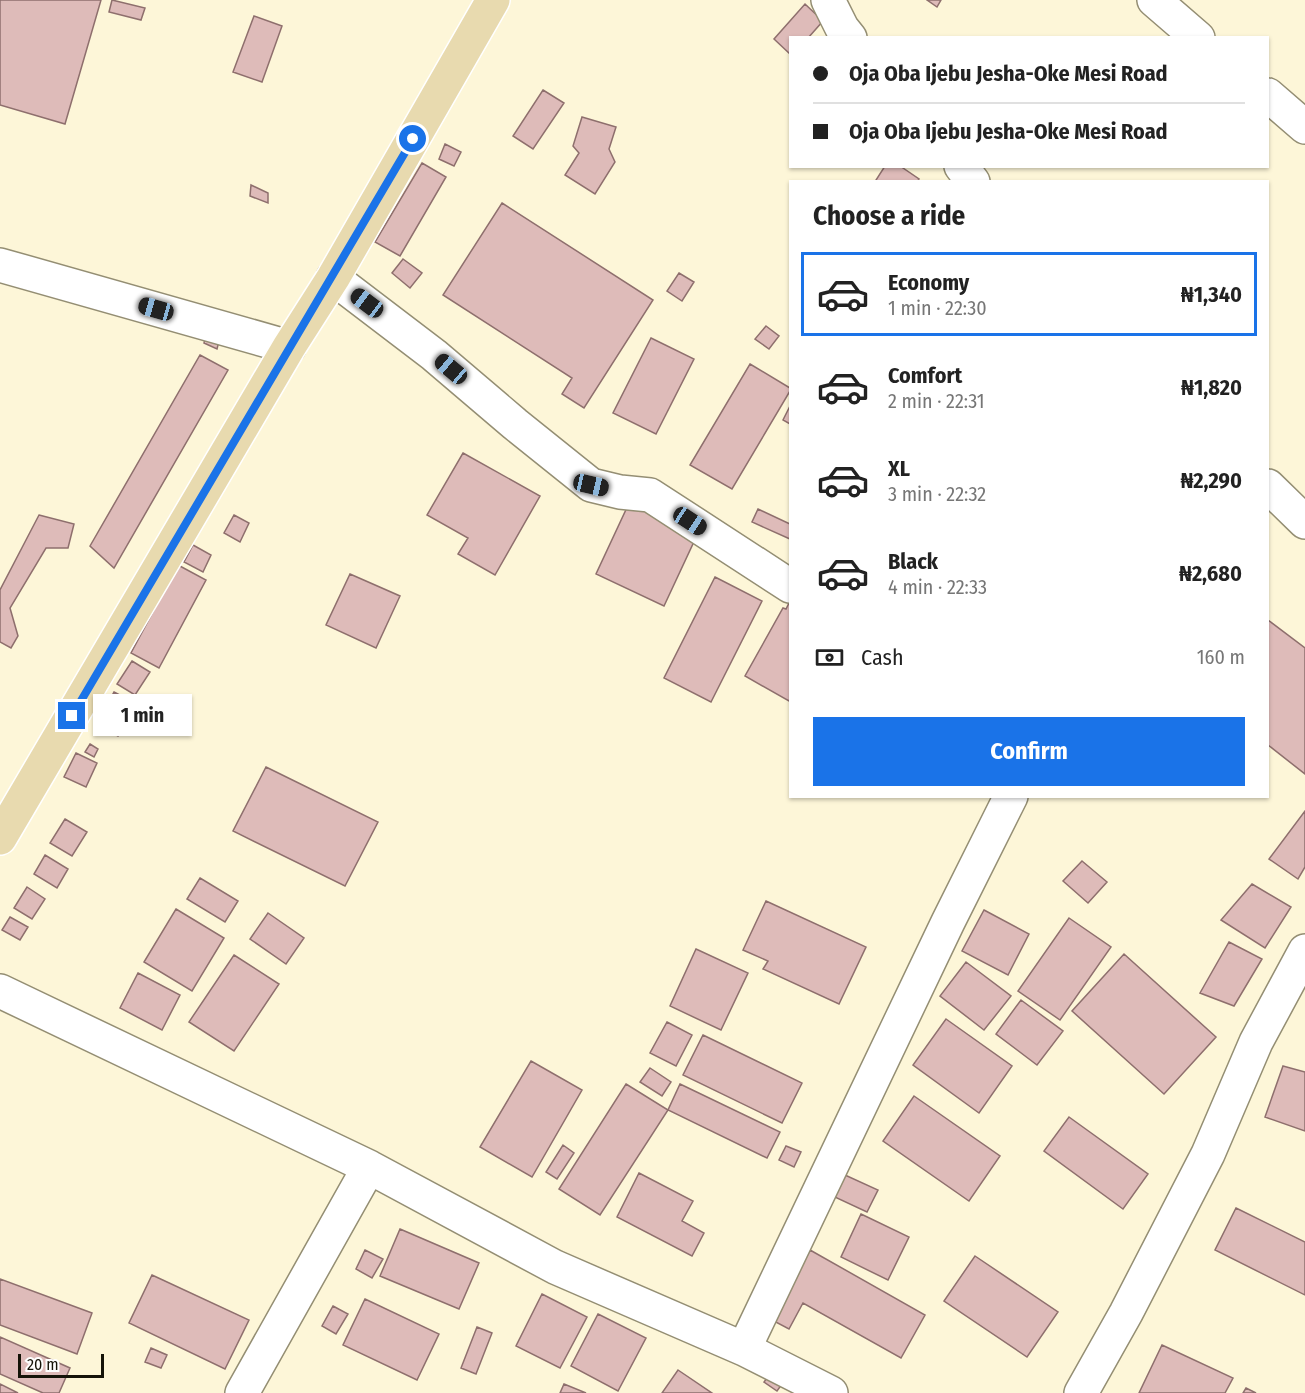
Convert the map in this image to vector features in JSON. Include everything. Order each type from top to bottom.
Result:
[{"type":"main road","points":[[0,838],[289,347],[333,278],[493,0]]},
{"type":"street","points":[[828,0],[848,36]]},
{"type":"street","points":[[1154,0],[1196,36]]},
{"type":"street","points":[[1269,96],[1305,127]]},
{"type":"street","points":[[0,265],[289,347]]},
{"type":"street","points":[[333,278],[434,355],[591,485],[620,492],[650,495],[789,585]]},
{"type":"street","points":[[1269,487],[1305,522]]},
{"type":"street","points":[[744,1349],[948,922],[1010,798]]},
{"type":"street","points":[[1081,1393],[1126,1313],[1208,1154],[1256,1042],[1305,951]]},
{"type":"street","points":[[0,991],[369,1167],[555,1267],[744,1349],[831,1393]]},
{"type":"street","points":[[242,1393],[369,1167]]},
{"type":"building","points":[[0,0],[101,0],[65,124],[0,105]]},
{"type":"building","points":[[112,0],[145,8],[141,20],[109,12]]},
{"type":"building","points":[[927,0],[941,0],[937,7]]},
{"type":"building","points":[[805,4],[823,21],[810,36],[789,36],[789,53],[774,39]]},
{"type":"building","points":[[254,16],[282,26],[262,82],[233,72]]},
{"type":"building","points":[[543,90],[564,103],[533,149],[513,136]]},
{"type":"building","points":[[582,117],[616,127],[609,149],[615,162],[595,194],[565,175],[579,153],[573,146]]},
{"type":"building","points":[[445,144],[461,152],[454,166],[439,159]]},
{"type":"building","points":[[422,163],[446,177],[400,256],[375,242]]},
{"type":"building","points":[[884,168],[903,168],[919,179],[918,180],[876,180]]},
{"type":"building","points":[[251,185],[268,193],[268,203],[250,196]]},
{"type":"building","points":[[502,203],[653,300],[584,408],[562,394],[572,378],[443,295]]},
{"type":"building","points":[[403,259],[422,273],[410,288],[392,273]]},
{"type":"building","points":[[679,273],[694,282],[682,301],[667,291]]},
{"type":"building","points":[[766,326],[779,336],[769,349],[755,339]]},
{"type":"building","points":[[207,330],[221,333],[217,349],[204,343]]},
{"type":"building","points":[[651,338],[694,359],[656,434],[613,413]]},
{"type":"building","points":[[200,355],[228,370],[114,568],[90,546]]},
{"type":"building","points":[[750,364],[789,387],[789,393],[732,489],[690,465]]},
{"type":"building","points":[[789,408],[789,423],[783,420]]},
{"type":"building","points":[[463,453],[540,496],[495,575],[458,554],[468,538],[427,515]]},
{"type":"building","points":[[630,501],[698,533],[664,606],[596,574]]},
{"type":"building","points":[[758,509],[789,524],[789,539],[752,522]]},
{"type":"building","points":[[39,515],[74,524],[68,548],[46,548],[10,608],[18,636],[11,648],[0,642],[0,590]]},
{"type":"building","points":[[234,515],[249,523],[240,542],[224,533]]},
{"type":"building","points":[[193,545],[211,555],[203,572],[184,562]]},
{"type":"building","points":[[178,565],[206,580],[159,668],[131,653]]},
{"type":"building","points":[[350,574],[400,596],[376,648],[326,625]]},
{"type":"building","points":[[715,577],[762,601],[711,702],[664,678]]},
{"type":"building","points":[[789,603],[789,701],[745,676],[783,608],[786,609]]},
{"type":"building","points":[[1269,621],[1305,648],[1305,774],[1269,746]]},
{"type":"building","points":[[132,661],[150,672],[135,695],[117,684]]},
{"type":"building","points":[[114,692],[135,703],[118,736],[96,725]]},
{"type":"building","points":[[90,744],[98,749],[94,757],[85,752]]},
{"type":"building","points":[[76,753],[97,763],[86,787],[64,777]]},
{"type":"building","points":[[266,767],[378,822],[345,886],[233,831]]},
{"type":"building","points":[[1305,811],[1305,867],[1298,879],[1269,859]]},
{"type":"building","points":[[65,819],[87,832],[72,856],[50,843]]},
{"type":"building","points":[[45,855],[68,869],[57,888],[34,874]]},
{"type":"building","points":[[1082,861],[1107,882],[1088,903],[1063,881]]},
{"type":"building","points":[[200,878],[238,901],[225,922],[187,899]]},
{"type":"building","points":[[1252,884],[1291,907],[1265,948],[1221,920]]},
{"type":"building","points":[[27,887],[45,899],[32,919],[14,908]]},
{"type":"building","points":[[766,901],[866,947],[839,1004],[763,969],[768,961],[743,950]]},
{"type":"building","points":[[176,909],[224,938],[192,991],[144,962]]},
{"type":"building","points":[[984,910],[1029,934],[1008,975],[962,951]]},
{"type":"building","points":[[268,913],[304,938],[286,964],[250,939]]},
{"type":"building","points":[[10,917],[28,927],[20,940],[2,930]]},
{"type":"building","points":[[1069,918],[1111,947],[1060,1020],[1018,991]]},
{"type":"building","points":[[1229,942],[1262,959],[1234,1006],[1200,993]]},
{"type":"building","points":[[696,949],[748,973],[721,1030],[670,1006]]},
{"type":"building","points":[[1124,954],[1216,1037],[1164,1094],[1072,1011]]},
{"type":"building","points":[[234,955],[279,984],[234,1051],[189,1022]]},
{"type":"building","points":[[966,962],[1011,996],[984,1030],[940,996]]},
{"type":"building","points":[[138,973],[180,995],[162,1030],[120,1008]]},
{"type":"building","points":[[1021,1000],[1063,1031],[1037,1065],[996,1034]]},
{"type":"building","points":[[946,1019],[1012,1066],[979,1113],[913,1065]]},
{"type":"building","points":[[667,1022],[692,1035],[676,1066],[650,1053]]},
{"type":"building","points":[[703,1035],[802,1083],[782,1123],[683,1075]]},
{"type":"building","points":[[531,1061],[582,1090],[532,1177],[480,1147]]},
{"type":"building","points":[[1283,1066],[1305,1072],[1305,1131],[1265,1117]]},
{"type":"building","points":[[650,1068],[671,1082],[662,1096],[640,1082]]},
{"type":"building","points":[[626,1084],[668,1110],[600,1215],[559,1189]]},
{"type":"building","points":[[680,1084],[780,1132],[767,1158],[668,1110]]},
{"type":"building","points":[[914,1096],[1000,1156],[969,1201],[883,1141]]},
{"type":"building","points":[[1069,1117],[1148,1174],[1123,1209],[1044,1151]]},
{"type":"building","points":[[563,1145],[574,1153],[557,1179],[546,1172]]},
{"type":"building","points":[[786,1146],[801,1152],[794,1167],[779,1160]]},
{"type":"building","points":[[834,1170],[878,1190],[867,1212],[824,1192]]},
{"type":"building","points":[[639,1173],[693,1201],[682,1221],[704,1233],[692,1256],[617,1217]]},
{"type":"building","points":[[1236,1208],[1305,1242],[1305,1295],[1215,1250]]},
{"type":"building","points":[[861,1214],[909,1237],[888,1280],[841,1257]]},
{"type":"building","points":[[400,1229],[479,1263],[459,1309],[380,1276]]},
{"type":"building","points":[[365,1250],[383,1259],[372,1278],[356,1269]]},
{"type":"building","points":[[810,1250],[925,1315],[901,1358],[803,1303],[789,1329],[770,1319]]},
{"type":"building","points":[[975,1256],[1058,1312],[1027,1357],[944,1301]]},
{"type":"building","points":[[152,1275],[249,1320],[225,1369],[129,1323]]},
{"type":"building","points":[[0,1279],[92,1313],[77,1354],[0,1325]]},
{"type":"building","points":[[542,1294],[587,1317],[560,1368],[516,1346]]},
{"type":"building","points":[[365,1299],[439,1334],[417,1380],[343,1345]]},
{"type":"building","points":[[333,1306],[348,1314],[336,1334],[322,1326]]},
{"type":"building","points":[[598,1314],[646,1338],[618,1391],[571,1366]]},
{"type":"building","points":[[477,1327],[492,1333],[476,1374],[461,1368]]},
{"type":"building","points":[[0,1337],[70,1368],[59,1393],[43,1393],[0,1374]]},
{"type":"building","points":[[1162,1345],[1233,1378],[1225,1393],[1139,1393]]},
{"type":"building","points":[[151,1348],[167,1355],[161,1368],[145,1362]]},
{"type":"building","points":[[678,1370],[712,1393],[662,1393]]},
{"type":"building","points":[[772,1371],[785,1380],[777,1391],[764,1382]]},
{"type":"building","points":[[0,1384],[18,1393],[0,1393]]},
{"type":"building","points":[[564,1384],[586,1393],[560,1393]]},
{"type":"building","points":[[1246,1388],[1256,1393],[1243,1393]]},
{"type":"route","points":[[72,716],[289,347],[333,278],[413,139]]}]
